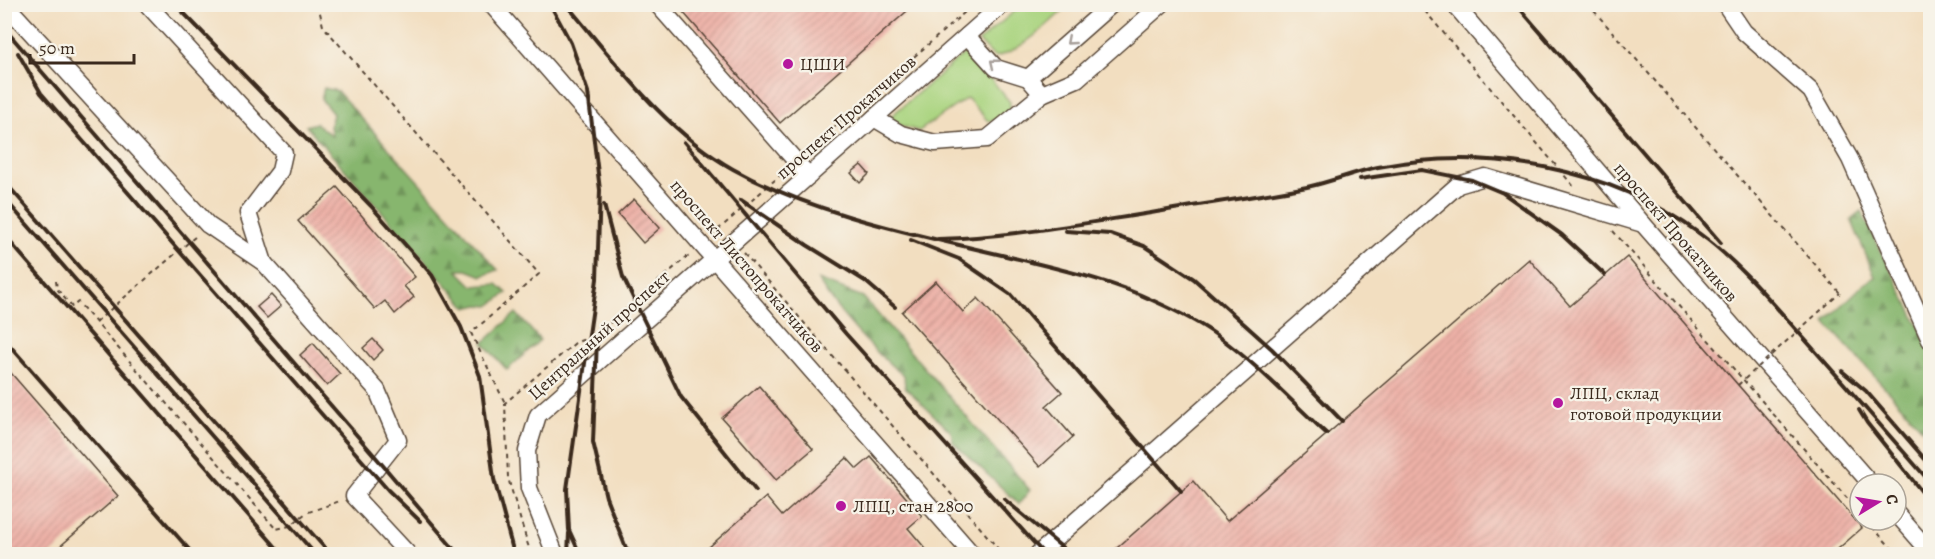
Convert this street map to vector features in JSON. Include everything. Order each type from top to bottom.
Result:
[{"type":"street","points":[[5,4],[208,225],[264,263],[377,390],[398,440],[354,496],[408,555]]},
{"type":"street","points":[[147,4],[284,153],[280,171],[248,213],[264,263]]},
{"type":"street","name":"проспект Листопрокатчиков","points":[[491,4],[972,555]]},
{"type":"street","points":[[657,4],[809,176]]},
{"type":"street","name":"проспект Прокатчиков","points":[[714,259],[1003,4]]},
{"type":"street","points":[[1028,78],[1112,4]]},
{"type":"street","points":[[874,118],[901,134],[935,143],[987,139],[1042,94],[1077,80],[1162,4]]},
{"type":"street","name":"проспект Прокатчиков","points":[[1454,4],[1860,472]]},
{"type":"street","points":[[1725,4],[1744,32],[1811,91],[1850,159],[1930,340]]},
{"type":"street","points":[[967,36],[996,68],[1028,78],[1042,94]]},
{"type":"street","points":[[1038,555],[1458,185],[1485,177],[1643,224]]},
{"type":"street","name":"Центральный проспект","points":[[555,555],[529,488],[527,451],[538,415],[714,259]]},
{"type":"street","points":[[1908,527],[1930,552]]},
{"type":"path","points":[[318,4],[323,26],[539,274],[471,333],[505,403]]},
{"type":"path","points":[[1419,4],[1594,210]]},
{"type":"path","points":[[1588,4],[1840,293],[1738,385]]},
{"type":"path","points":[[96,322],[208,225]]},
{"type":"path","points":[[1610,228],[1848,499]]},
{"type":"path","points":[[734,241],[995,544],[1002,555]]},
{"type":"path","points":[[56,281],[57,290],[72,307],[78,302],[276,529],[290,526],[306,513],[354,496]]},
{"type":"path","points":[[1877,532],[1897,555]]},
{"type":"green space","points":[[1022,5],[1069,5],[1044,28],[1014,50],[994,57],[979,41]]},
{"type":"green space","points":[[967,51],[1010,102],[1010,110],[997,120],[988,121],[967,98],[919,131],[901,126],[890,117]]},
{"type":"green space","points":[[324,88],[337,91],[498,270],[482,276],[467,270],[457,270],[473,286],[497,284],[507,293],[489,306],[479,305],[467,308],[306,126],[316,123],[332,136],[330,127],[333,114],[321,99]]},
{"type":"green space","points":[[1861,211],[1930,348],[1930,437],[1825,322],[1864,284],[1875,277],[1851,219]]},
{"type":"green space","points":[[818,280],[863,297],[1030,490],[1019,504],[953,442],[951,432],[905,387],[904,376],[857,332]]},
{"type":"green space","points":[[516,313],[540,340],[507,370],[483,343]]},
{"type":"building","name":"ЦШИ","points":[[676,4],[915,4],[780,123]]},
{"type":"building","points":[[861,165],[869,174],[860,183],[851,173]]},
{"type":"building","points":[[337,187],[415,277],[404,286],[414,297],[395,314],[385,301],[375,309],[298,221]]},
{"type":"building","points":[[634,199],[660,228],[643,243],[618,214]]},
{"type":"building","name":"ЛПЦ, склад готовой продукции","points":[[1627,257],[1848,512],[1848,532],[1857,532],[1831,555],[1109,555],[1193,481],[1227,521],[1529,259],[1570,306]]},
{"type":"building","points":[[936,281],[963,312],[978,298],[1062,392],[1046,406],[1073,437],[1040,467],[902,312]]},
{"type":"building","points":[[271,295],[281,306],[267,318],[257,307]]},
{"type":"building","points":[[373,339],[383,350],[373,360],[363,348]]},
{"type":"building","points":[[313,343],[340,374],[327,386],[300,355]]},
{"type":"building","points":[[4,365],[118,496],[50,555],[12,555],[4,546]]},
{"type":"building","points":[[759,386],[813,449],[776,480],[722,418]]},
{"type":"building","name":"ЛПЦ, стан 2800","points":[[871,457],[922,516],[908,528],[931,555],[700,555],[766,497],[782,516],[847,458],[857,469]]},
{"type":"railway","points":[[175,4],[371,206],[432,275],[461,327],[480,376],[494,479],[514,554]]},
{"type":"railway","points":[[550,4],[571,43],[588,92],[600,190],[597,279],[567,489],[569,530],[580,554]]},
{"type":"railway","points":[[566,4],[663,116],[708,153],[733,169],[767,186],[840,214],[1077,274],[1123,288],[1152,300],[1196,322],[1233,348],[1327,434]]},
{"type":"railway","points":[[1516,4],[1721,243]]},
{"type":"railway","points":[[4,28],[458,554]]},
{"type":"railway","points":[[18,53],[41,93],[388,490],[420,521]]},
{"type":"railway","points":[[684,142],[846,334],[1044,554]]},
{"type":"railway","points":[[938,239],[992,236],[1045,229],[1288,191],[1378,167],[1420,161],[1462,159],[1504,161],[1588,178],[1627,192],[1665,211],[1714,245],[1765,294],[1930,482]]},
{"type":"railway","points":[[1360,179],[1422,170],[1472,180],[1503,193],[1562,235],[1605,275]]},
{"type":"railway","points":[[4,181],[330,554]]},
{"type":"railway","points":[[4,198],[315,554]]},
{"type":"railway","points":[[741,200],[865,281],[895,307]]},
{"type":"railway","points":[[604,205],[623,277],[681,397],[756,491]]},
{"type":"railway","points":[[1066,231],[1110,234],[1144,246],[1194,279],[1272,349],[1342,421]]},
{"type":"railway","points":[[4,235],[282,554]]},
{"type":"railway","points":[[911,240],[959,259],[1010,294],[1181,491]]},
{"type":"railway","points":[[4,339],[193,554]]},
{"type":"railway","points":[[597,339],[593,442],[606,497],[626,548],[631,554]]},
{"type":"railway","points":[[1842,371],[1866,391],[1930,465]]},
{"type":"railway","points":[[1859,410],[1930,502]]},
{"type":"railway","points":[[1004,499],[1070,554]]},
{"type":"railway","points":[[568,554],[569,533]]},
{"type":"place","name":"ЦШИ","points":[[788,64]]},
{"type":"place","name":"ЛПЦ, склад готовой продукции","points":[[1558,403]]},
{"type":"place","name":"ЛПЦ, стан 2800","points":[[841,506]]}]
